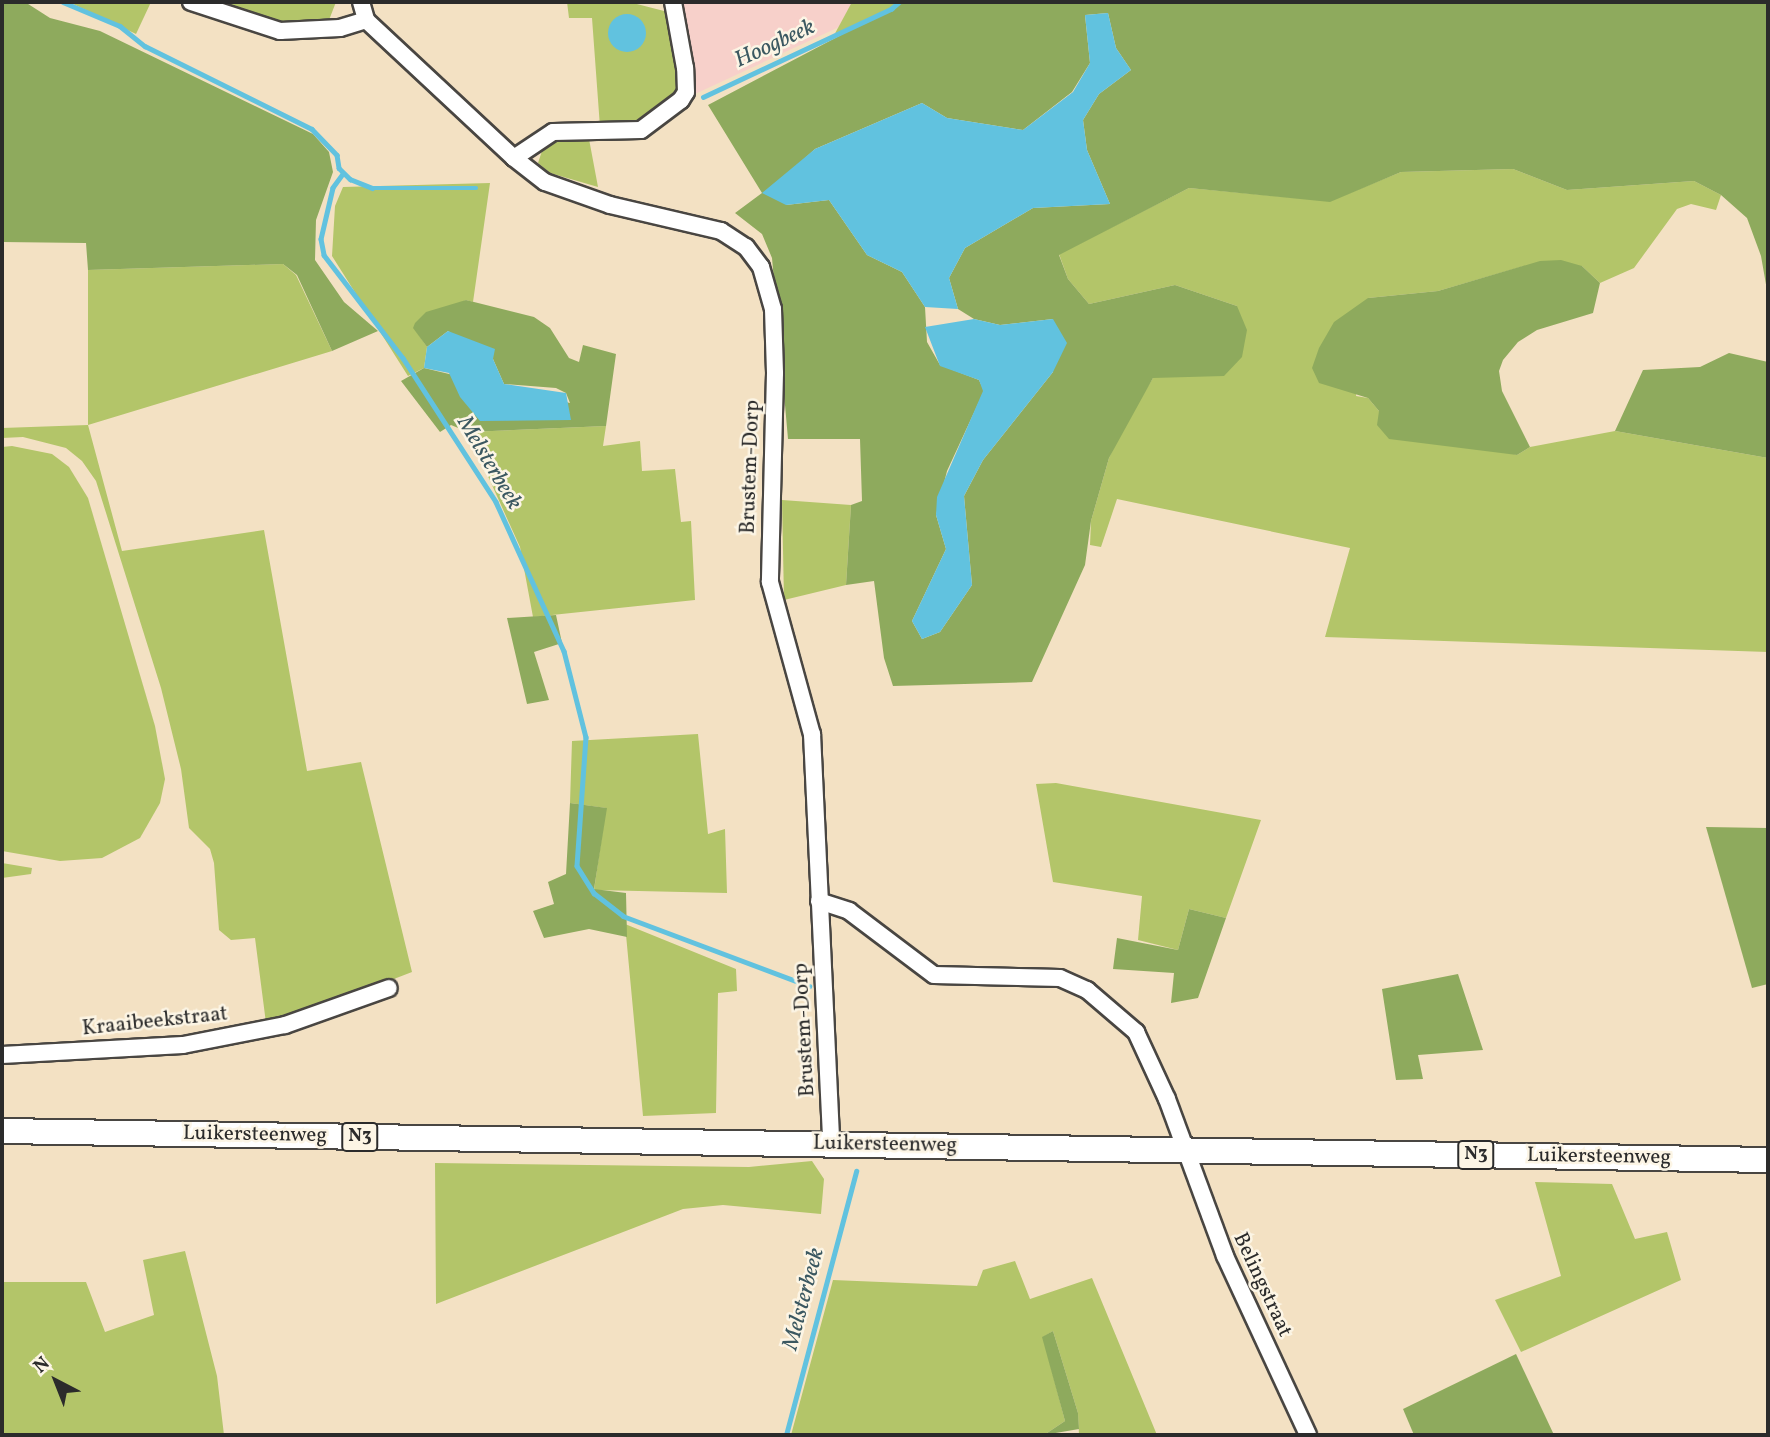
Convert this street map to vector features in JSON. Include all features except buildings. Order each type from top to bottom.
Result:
[{"type":"main road","name":"Luikersteenweg","points":[[2,1131],[1768,1160]]},
{"type":"street","points":[[191,2],[280,31],[340,28],[366,20],[361,2]]},
{"type":"street","points":[[514,158],[553,132],[641,130],[681,100],[687,92],[673,2]]},
{"type":"street","name":"Brustem-Dorp","points":[[366,20],[514,158],[545,182],[573,193],[721,231],[746,247],[761,267],[773,309],[775,373],[770,582],[811,734],[831,1144]]},
{"type":"street","name":"Belingstraat","points":[[819,901],[849,911],[934,975],[1045,975],[1087,990],[1125,1021],[1147,1049],[1220,1246],[1308,1435]]},
{"type":"street","name":"Kraaibeekstraat","points":[[2,1055],[183,1045],[285,1025],[389,988]]},
{"type":"shaded area","points":[[682,2],[893,2],[695,94]]},
{"type":"green space","points":[[2,2],[25,2],[50,18],[100,31],[313,134],[329,152],[333,172],[316,220],[315,260],[344,302],[378,331],[332,351],[297,275],[283,264],[88,270],[86,243],[2,242]]},
{"type":"green space","points":[[69,2],[151,2],[136,34]]},
{"type":"green space","points":[[213,2],[336,2],[329,20],[278,23]]},
{"type":"green space","points":[[567,2],[629,2],[668,12],[681,84],[675,97],[650,118],[600,127],[592,18],[569,18]]},
{"type":"green space","points":[[852,2],[904,2],[832,39]]},
{"type":"green space","points":[[904,2],[1768,2],[1768,296],[1761,256],[1747,218],[1721,195],[1694,181],[1567,190],[1513,169],[1401,172],[1330,202],[1189,188],[1059,255],[1068,279],[1089,304],[1175,285],[1237,306],[1247,330],[1242,357],[1224,376],[1153,378],[1109,458],[1091,521],[1085,565],[1032,682],[893,686],[884,658],[874,581],[846,585],[851,505],[862,501],[860,439],[788,439],[772,258],[762,234],[735,213],[762,193],[708,105]],"holes":[[[1108,13],[1116,48],[1131,70],[1099,94],[1083,120],[1087,150],[1110,204],[1033,208],[965,248],[949,278],[958,309],[974,319],[1000,325],[1053,319],[1053,372],[983,460],[964,496],[972,585],[940,632],[922,639],[912,621],[946,549],[936,515],[947,471],[984,391],[979,380],[940,365],[927,342],[925,307],[902,272],[867,255],[829,200],[786,205],[792,170],[815,149],[922,103],[947,118],[1023,130],[1072,92],[1090,63],[1085,15]]]},
{"type":"green space","points":[[557,139],[589,139],[598,187],[550,173],[538,163],[544,145]]},
{"type":"green space","points":[[1513,169],[1567,190],[1694,181],[1721,195],[1716,210],[1691,204],[1677,209],[1634,268],[1600,283],[1582,266],[1524,266],[1438,291],[1368,298],[1356,396],[1368,398],[1379,411],[1517,455],[1530,447],[1615,431],[1768,458],[1768,652],[1325,637],[1350,548],[1117,499],[1101,547],[1090,545],[1091,521],[1109,458],[1126,422],[1153,378],[1237,306],[1175,285],[1089,304],[1068,279],[1059,254],[1189,188],[1330,201],[1401,172]]},
{"type":"green space","points":[[490,183],[473,302],[466,300],[414,328],[427,347],[424,368],[408,376],[332,256],[335,206],[343,187]]},
{"type":"green space","points":[[1561,260],[1582,266],[1600,283],[1593,313],[1537,330],[1518,342],[1503,360],[1499,371],[1502,391],[1530,447],[1517,455],[1389,439],[1377,425],[1379,411],[1368,398],[1319,383],[1312,368],[1319,348],[1334,322],[1368,298],[1438,291],[1540,261]]},
{"type":"green space","points":[[283,264],[296,275],[332,351],[88,425],[88,270]]},
{"type":"green space","points":[[466,300],[534,317],[550,328],[569,358],[579,362],[583,345],[616,354],[606,426],[468,432],[451,425],[440,432],[401,381],[424,368],[570,403],[566,393],[556,388],[504,384],[493,359],[448,331],[427,347],[413,328],[415,323],[426,312]]},
{"type":"green space","points":[[1729,353],[1768,362],[1768,458],[1615,431],[1643,370],[1700,367]]},
{"type":"green space","points":[[88,425],[122,551],[264,530],[307,771],[361,762],[412,972],[316,1009],[266,1023],[255,938],[231,940],[219,930],[214,863],[210,849],[189,828],[181,769],[161,688],[96,481],[82,461],[66,448],[23,437],[2,438],[2,428]]},
{"type":"green space","points":[[606,426],[603,446],[640,441],[642,471],[675,469],[681,522],[691,521],[695,600],[533,617],[520,547],[468,432]]},
{"type":"green space","points":[[12,446],[52,454],[69,467],[88,498],[155,726],[165,779],[160,803],[140,838],[102,858],[60,861],[2,851],[2,447]]},
{"type":"green space","points":[[782,500],[851,505],[846,585],[784,600]]},
{"type":"green space","points":[[556,615],[562,643],[534,652],[549,700],[527,704],[507,618]]},
{"type":"green space","points":[[698,734],[708,834],[725,829],[727,893],[594,890],[606,808],[570,803],[572,741]]},
{"type":"green space","points":[[1056,783],[1261,820],[1226,918],[1189,909],[1178,950],[1138,940],[1142,896],[1053,882],[1036,784]]},
{"type":"green space","points":[[570,803],[607,808],[594,889],[626,893],[627,937],[589,929],[544,938],[533,911],[554,904],[548,882],[566,874]]},
{"type":"green space","points":[[1706,827],[1768,828],[1768,984],[1752,988]]},
{"type":"green space","points":[[2,863],[32,868],[31,874],[2,878]]},
{"type":"green space","points":[[1189,909],[1226,918],[1198,998],[1171,1003],[1174,973],[1113,969],[1117,938],[1178,950]]},
{"type":"green space","points":[[625,924],[736,969],[737,991],[718,993],[716,1113],[643,1116]]},
{"type":"green space","points":[[1458,974],[1483,1050],[1418,1055],[1423,1079],[1396,1080],[1382,989]]},
{"type":"green space","points":[[812,1161],[824,1179],[821,1214],[723,1205],[683,1209],[436,1304],[435,1163],[749,1167]]},
{"type":"green space","points":[[1535,1182],[1612,1184],[1635,1239],[1667,1232],[1681,1280],[1521,1352],[1495,1300],[1561,1276]]},
{"type":"green space","points":[[185,1251],[217,1376],[224,1435],[2,1435],[2,1282],[86,1282],[105,1332],[154,1315],[143,1260]]},
{"type":"green space","points":[[1015,1261],[1030,1299],[1092,1278],[1157,1435],[1079,1435],[1078,1413],[1053,1331],[1043,1337],[1065,1421],[1044,1435],[791,1435],[833,1280],[977,1286],[983,1270]]},
{"type":"green space","points":[[1053,1331],[1078,1413],[1079,1429],[1044,1435],[1065,1421],[1042,1337]]},
{"type":"green space","points":[[1516,1354],[1554,1435],[1414,1435],[1403,1409]]},
{"type":"water","points":[[1108,13],[1116,48],[1131,70],[1099,94],[1083,120],[1087,150],[1110,204],[1033,208],[965,248],[949,278],[958,309],[925,307],[902,272],[867,255],[829,200],[786,205],[762,193],[815,149],[922,103],[947,118],[1023,130],[1073,92],[1090,63],[1085,15]]},
{"type":"water","points":[[627,14],[640,20],[646,33],[640,46],[627,52],[614,46],[608,33],[614,20]]},
{"type":"water","points":[[974,319],[1000,325],[1053,319],[1067,343],[1053,372],[983,460],[964,496],[972,585],[940,632],[922,639],[912,621],[946,549],[936,515],[937,497],[983,391],[979,380],[940,366],[925,327]]},
{"type":"water","points":[[448,331],[495,349],[493,359],[504,384],[566,393],[571,420],[480,421],[460,397],[449,373],[424,368],[427,347]]},
{"type":"waterway","name":"Melsterbeek","points":[[63,2],[120,26],[145,46],[312,129],[337,155],[339,168],[350,179],[372,188],[476,188]]},
{"type":"waterway","name":"Hoogbeek","points":[[703,97],[891,9],[899,2]]},
{"type":"waterway","name":"Melsterbeek","points":[[343,174],[333,188],[321,239],[324,255],[403,358],[496,502],[564,651],[586,737],[577,866],[594,893],[623,916],[809,986]]},
{"type":"waterway","name":"Melsterbeek","points":[[786,1435],[856,1171]]}]
